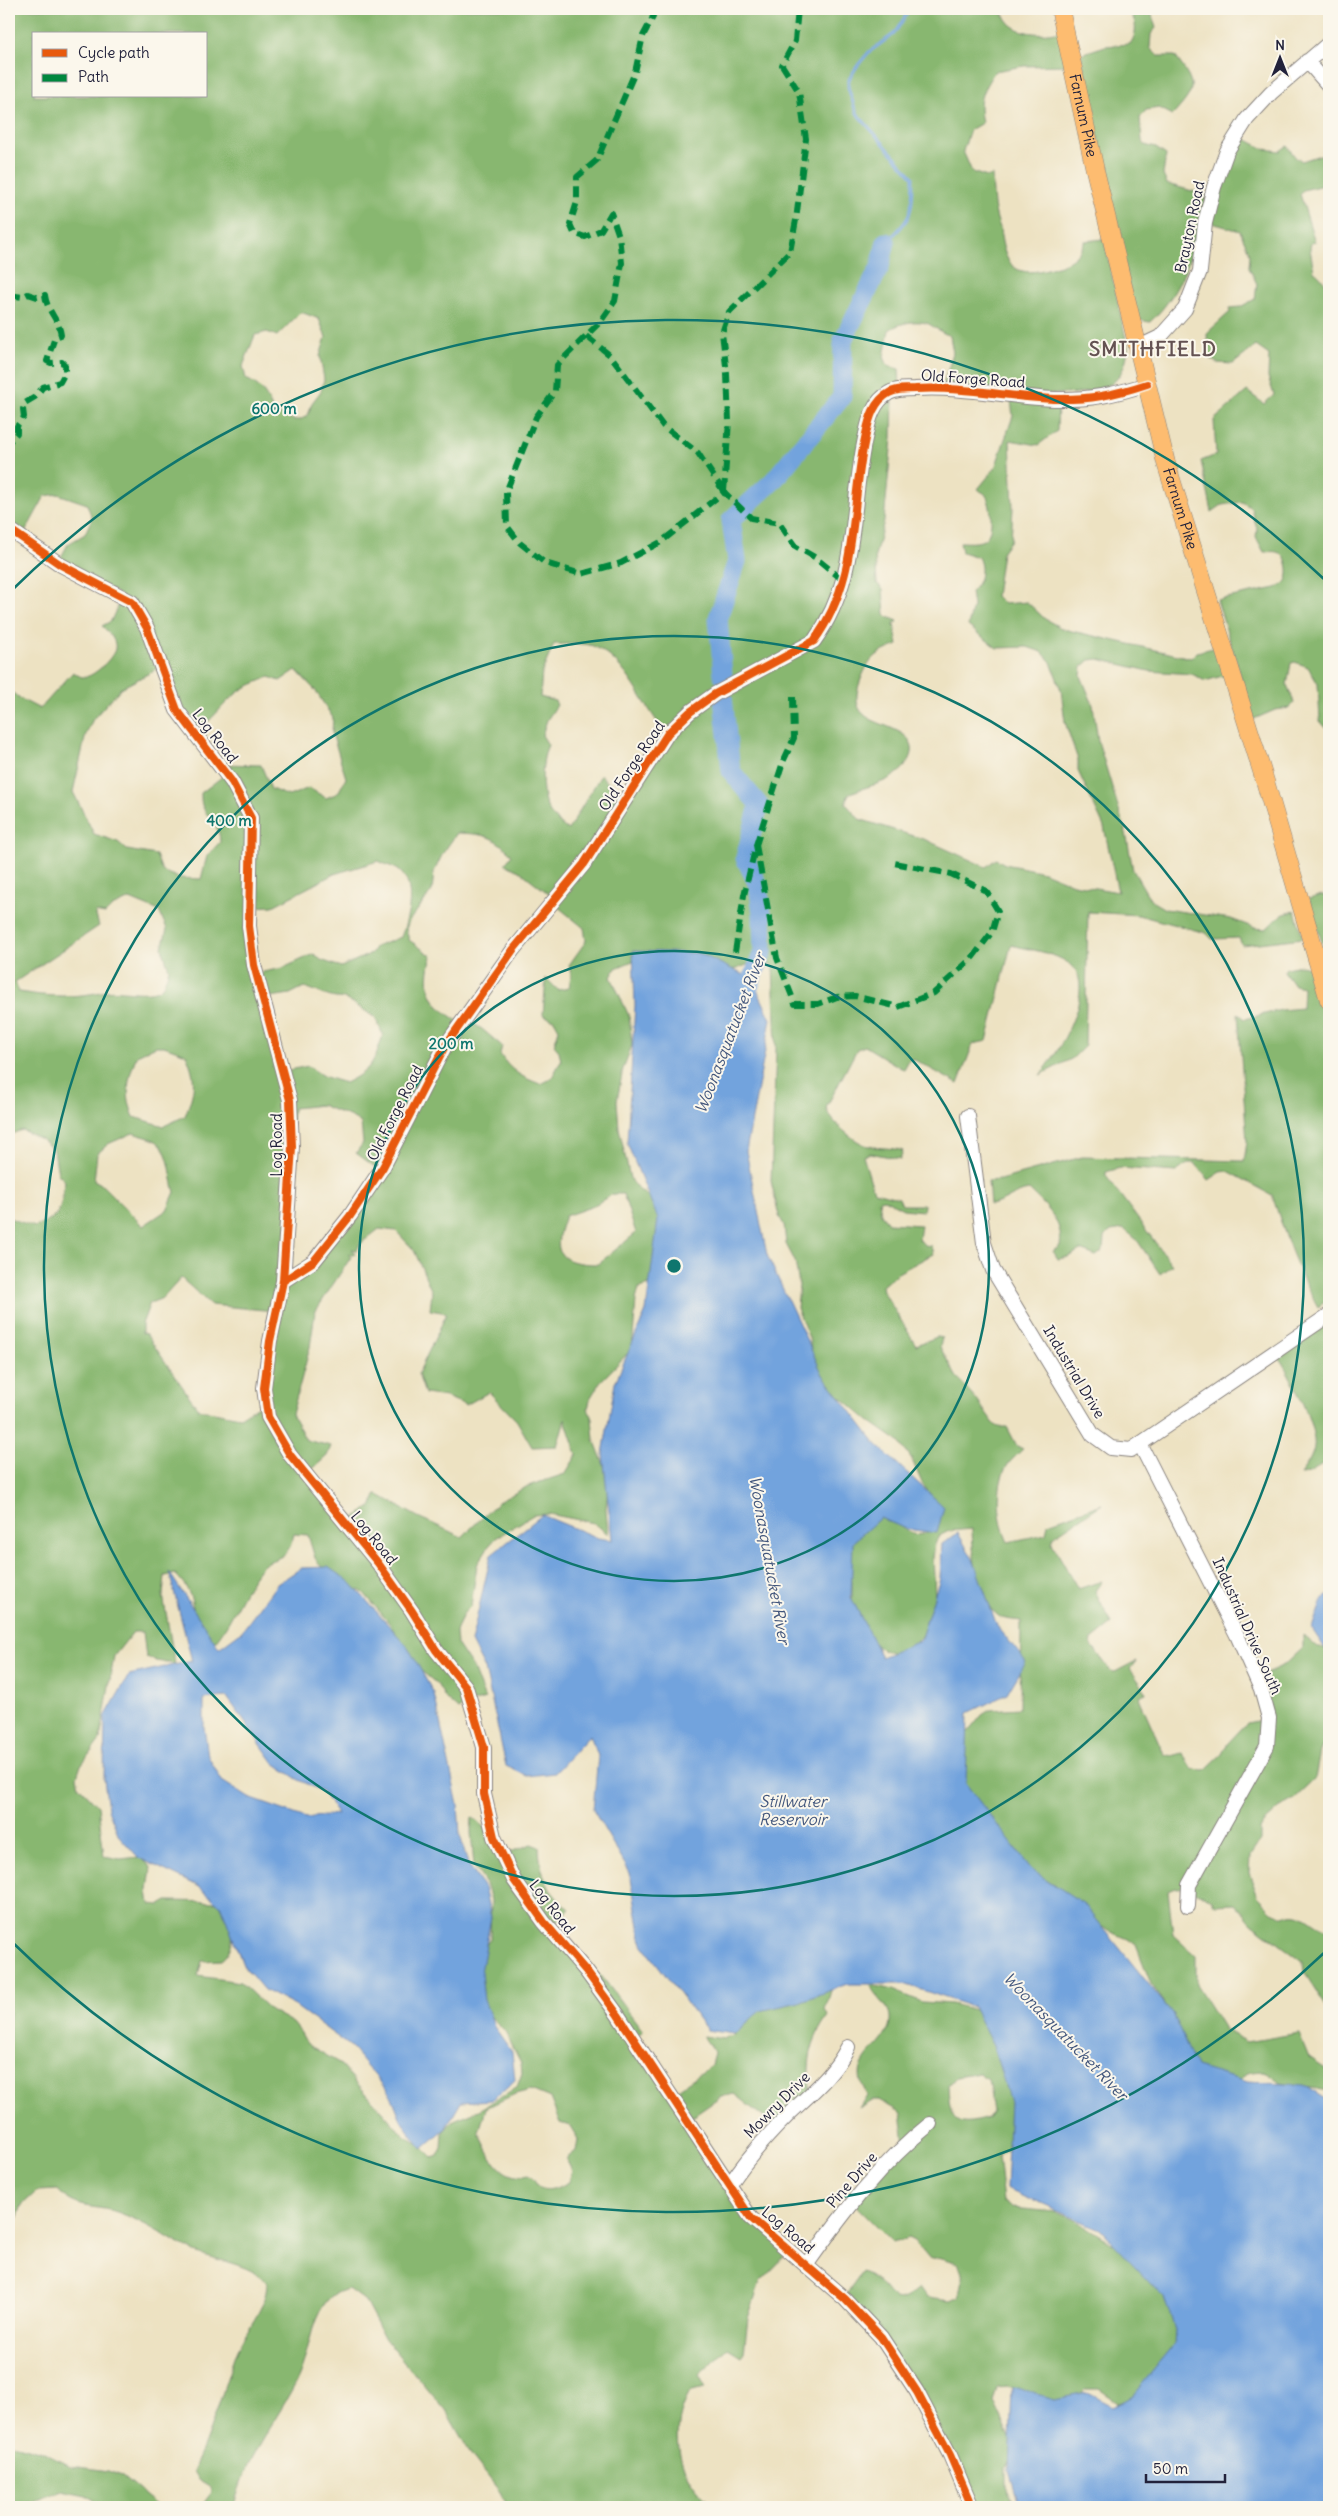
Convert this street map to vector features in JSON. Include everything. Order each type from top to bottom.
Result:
[{"type":"main road","name":"Farnum Pike","points":[[1060,9],[1095,170],[1166,463],[1265,783],[1329,1000]]},
{"type":"street","name":"Brayton Road","points":[[1139,347],[1160,336],[1185,309],[1200,271],[1205,223],[1214,187],[1227,152],[1247,119],[1271,93],[1329,43]]},
{"type":"street","points":[[1307,61],[1329,86]]},
{"type":"street","name":"Old Forge Road","points":[[283,1281],[314,1261],[350,1216],[383,1167],[445,1046],[513,950],[584,864],[668,733],[690,712],[715,694],[814,641],[823,628],[848,570],[864,443],[870,416],[882,398],[895,390],[932,388],[1053,399],[1081,398],[1110,396],[1147,384]]},
{"type":"street","name":"Log Road","points":[[9,529],[61,565],[132,602],[146,628],[177,710],[232,782],[251,818],[249,926],[254,965],[290,1100],[292,1147],[283,1281],[270,1342],[264,1388],[268,1417],[290,1455],[378,1563],[412,1610],[436,1650],[466,1687],[484,1747],[484,1794],[494,1837],[514,1880],[544,1922],[586,1971],[618,2015],[751,2218],[808,2264],[881,2337],[917,2392],[950,2455],[972,2507]]},
{"type":"street","name":"Industrial Drive","points":[[968,1116],[984,1243],[993,1270],[1093,1435],[1111,1448],[1131,1450],[1329,1315]]},
{"type":"street","name":"Industrial Drive South","points":[[1140,1444],[1237,1635],[1261,1689],[1269,1718],[1267,1746],[1189,1885],[1188,1906]]},
{"type":"street","name":"Mowry Drive","points":[[729,2186],[743,2164],[769,2135],[837,2068],[848,2047]]},
{"type":"street","name":"Pine Drive","points":[[808,2264],[871,2180],[930,2124]]},
{"type":"green space","points":[[9,9],[978,9],[983,11],[1000,9],[1006,20],[1020,30],[1033,33],[1060,31],[1067,65],[1024,66],[995,71],[980,101],[982,123],[970,130],[963,151],[972,172],[987,177],[992,175],[994,207],[1003,247],[1010,263],[1016,268],[1030,272],[1057,266],[1076,256],[1085,241],[1104,239],[1128,348],[1125,363],[1121,373],[1111,384],[1096,390],[1076,393],[1030,393],[944,383],[953,353],[950,336],[929,324],[919,322],[903,324],[889,330],[884,357],[888,366],[899,369],[900,389],[893,395],[892,438],[884,521],[875,556],[877,583],[883,590],[885,614],[898,621],[894,624],[898,645],[879,653],[871,661],[861,679],[857,693],[857,703],[866,716],[908,738],[912,750],[908,762],[898,773],[883,782],[853,792],[848,795],[846,804],[859,819],[926,840],[986,867],[996,859],[1005,864],[1044,872],[1073,884],[1118,892],[1104,827],[1078,771],[1078,760],[1065,722],[1061,690],[1051,662],[1042,652],[1027,647],[997,648],[968,626],[973,606],[971,592],[979,580],[981,566],[978,557],[962,552],[960,542],[981,541],[989,534],[991,523],[989,502],[984,493],[978,489],[995,468],[1013,416],[1011,401],[1058,404],[1057,431],[1038,445],[1010,440],[1013,508],[1011,540],[1002,552],[996,596],[1004,604],[1027,602],[1045,619],[1063,629],[1191,658],[1197,652],[1217,647],[1226,675],[1205,681],[1192,674],[1149,671],[1098,659],[1090,660],[1082,667],[1081,676],[1093,705],[1098,741],[1126,833],[1133,870],[1153,902],[1165,909],[1231,919],[1255,928],[1266,929],[1281,915],[1295,911],[1303,938],[1242,945],[1239,938],[1212,939],[1206,933],[1138,915],[1088,912],[1085,1046],[1073,1058],[1040,1075],[1065,1038],[1072,1021],[1078,1004],[1080,988],[1078,975],[1070,964],[1063,960],[1042,952],[1011,945],[987,1041],[973,1044],[958,1084],[913,1059],[909,1060],[904,1069],[901,1068],[865,1046],[857,1049],[826,1108],[837,1125],[857,1141],[869,1146],[903,1151],[900,1159],[870,1153],[863,1156],[874,1192],[899,1198],[902,1205],[924,1205],[923,1211],[903,1209],[884,1199],[879,1200],[881,1214],[888,1223],[921,1225],[919,1239],[924,1245],[931,1246],[933,1254],[896,1274],[882,1286],[883,1291],[916,1345],[937,1337],[942,1338],[940,1347],[956,1376],[995,1425],[1007,1427],[1017,1446],[1023,1449],[1007,1466],[1003,1474],[999,1494],[1000,1514],[1008,1542],[1046,1534],[1048,1523],[1102,1504],[1054,1536],[1052,1543],[1078,1589],[1102,1581],[1095,1591],[1112,1624],[1092,1640],[1091,1645],[1111,1671],[1115,1672],[1136,1661],[1130,1669],[1145,1690],[1146,1693],[1141,1695],[1140,1700],[1164,1754],[1171,1756],[1182,1753],[1192,1769],[1205,1770],[1222,1754],[1228,1743],[1247,1723],[1266,1719],[1256,1678],[1286,1664],[1303,1648],[1303,1635],[1318,1648],[1329,1648],[1329,1734],[1320,1751],[1315,1779],[1293,1800],[1279,1808],[1265,1821],[1260,1830],[1260,1841],[1250,1856],[1249,1873],[1258,1897],[1272,1911],[1284,1916],[1291,1914],[1302,1915],[1329,1930],[1329,2011],[1304,1972],[1303,1962],[1252,1923],[1235,1903],[1214,1904],[1212,1900],[1185,1888],[1168,1891],[1173,1935],[1196,1956],[1196,1984],[1224,2029],[1247,2042],[1299,2033],[1309,2058],[1327,2070],[1329,2069],[1329,2091],[1281,2083],[1265,2071],[1247,2073],[1237,2087],[1180,2063],[1172,2019],[1164,2002],[1151,1984],[1136,1945],[1128,1939],[1109,1931],[1060,1896],[1056,1885],[1000,1854],[950,1754],[982,1715],[990,1710],[1020,1708],[1021,1621],[1002,1618],[986,1602],[975,1564],[972,1529],[949,1531],[939,1536],[935,1543],[933,1558],[936,1615],[914,1646],[893,1653],[873,1645],[852,1613],[852,1581],[845,1553],[869,1519],[887,1519],[909,1532],[919,1535],[932,1530],[939,1505],[923,1485],[912,1460],[899,1442],[869,1421],[835,1392],[813,1361],[809,1338],[797,1308],[799,1285],[795,1261],[786,1244],[784,1225],[779,1216],[771,1181],[776,1048],[773,965],[751,963],[737,969],[725,970],[635,960],[616,968],[611,977],[629,1016],[632,1045],[623,1069],[617,1101],[619,1128],[630,1178],[638,1189],[656,1202],[662,1213],[659,1282],[639,1288],[636,1300],[632,1349],[600,1382],[591,1397],[588,1408],[592,1419],[594,1439],[609,1478],[606,1509],[608,1534],[594,1523],[549,1514],[533,1515],[496,1538],[477,1565],[471,1606],[463,1614],[456,1632],[457,1644],[473,1668],[485,1699],[465,1705],[458,1710],[446,1699],[437,1684],[413,1664],[390,1624],[364,1593],[331,1576],[315,1558],[308,1535],[294,1534],[287,1551],[259,1570],[215,1642],[195,1625],[191,1597],[181,1580],[175,1574],[165,1576],[163,1595],[175,1664],[156,1661],[146,1657],[143,1632],[133,1632],[114,1656],[100,1740],[81,1765],[77,1777],[79,1786],[98,1806],[104,1856],[120,1859],[140,1857],[151,1867],[148,1891],[150,1904],[160,1905],[167,1901],[225,1902],[232,1924],[230,1948],[221,1960],[202,1961],[198,1976],[240,1982],[270,2010],[293,2023],[307,2044],[339,2063],[404,2136],[419,2144],[433,2158],[438,2156],[442,2148],[443,2132],[454,2120],[481,2109],[517,2087],[522,2073],[521,2063],[505,2031],[487,2013],[478,1995],[482,1951],[490,1939],[491,1900],[486,1884],[474,1866],[471,1832],[472,1817],[492,1834],[504,1855],[531,1844],[539,1847],[543,1875],[547,1883],[556,1897],[570,1909],[551,1927],[593,1978],[600,1974],[643,2031],[635,2037],[672,2093],[711,2066],[714,2052],[703,2036],[725,2039],[734,2036],[740,2021],[753,2009],[835,1978],[825,2010],[828,2016],[813,2044],[809,2063],[810,2095],[776,2127],[734,2094],[721,2097],[689,2119],[725,2179],[788,2253],[760,2282],[748,2318],[744,2352],[741,2356],[728,2348],[699,2375],[706,2388],[691,2391],[679,2422],[680,2455],[685,2470],[694,2485],[705,2497],[719,2507],[508,2507],[500,2492],[472,2456],[446,2411],[385,2339],[364,2300],[349,2289],[334,2294],[316,2319],[301,2372],[245,2473],[234,2507],[201,2507],[211,2493],[211,2488],[198,2480],[193,2471],[211,2428],[235,2355],[263,2302],[267,2282],[250,2270],[202,2255],[127,2216],[71,2201],[58,2190],[37,2191],[22,2205],[9,2242],[9,1218],[35,1227],[52,1219],[61,1205],[65,1181],[58,1174],[54,1150],[41,1139],[22,1130],[9,1135],[9,690],[19,698],[40,709],[73,672],[83,677],[92,674],[102,667],[111,657],[115,646],[113,639],[102,626],[111,621],[122,596],[59,561],[68,544],[85,534],[92,518],[87,504],[58,494],[45,496],[23,536],[9,528]],"holes":[[[301,312],[319,319],[326,337],[320,356],[324,379],[321,391],[312,403],[308,415],[300,420],[293,420],[273,411],[263,392],[246,379],[243,366],[255,335],[267,332],[277,336]],[[554,644],[593,646],[605,653],[626,673],[667,734],[628,794],[607,782],[601,775],[568,830],[551,814],[543,793],[543,767],[548,745],[542,735],[547,720],[557,705],[555,701],[540,697],[542,672]],[[161,667],[196,732],[232,698],[248,686],[269,677],[280,681],[296,670],[315,690],[333,718],[332,733],[346,778],[338,793],[326,798],[309,788],[289,796],[271,789],[261,765],[220,764],[227,773],[201,793],[202,805],[216,826],[220,842],[207,856],[201,879],[179,878],[162,871],[156,855],[127,850],[118,842],[94,834],[73,792],[86,734],[93,719],[121,688]],[[457,833],[487,837],[499,843],[512,855],[505,864],[521,872],[553,897],[552,902],[584,928],[586,941],[569,965],[571,975],[569,988],[558,990],[546,978],[543,1015],[554,1020],[559,1029],[554,1045],[559,1051],[561,1061],[551,1079],[541,1084],[518,1073],[508,1065],[500,1054],[502,1046],[482,1029],[464,1018],[458,1021],[448,1015],[431,995],[428,978],[432,956],[409,940],[406,929],[409,921],[432,891],[434,872],[443,853]],[[378,861],[397,869],[403,875],[407,883],[410,902],[401,937],[375,947],[372,953],[341,967],[321,960],[314,954],[283,968],[258,973],[251,907],[273,906],[334,874]],[[130,899],[159,911],[167,929],[162,948],[169,969],[162,987],[151,992],[112,990],[73,996],[52,996],[19,992],[15,982],[99,926],[95,912],[105,914],[112,907]],[[304,987],[329,996],[344,998],[375,1017],[383,1035],[374,1059],[361,1074],[345,1083],[323,1076],[308,1066],[285,1071],[264,998],[290,994]],[[156,1046],[164,1046],[186,1054],[192,1071],[193,1092],[185,1116],[164,1126],[134,1117],[129,1101],[128,1086],[137,1055]],[[322,1105],[352,1117],[361,1123],[363,1143],[356,1153],[379,1170],[316,1257],[284,1276],[293,1108]],[[133,1133],[156,1141],[165,1151],[175,1192],[167,1210],[143,1226],[101,1184],[94,1180],[97,1154],[108,1144]],[[613,1194],[623,1194],[636,1233],[598,1264],[574,1262],[566,1259],[561,1254],[559,1247],[559,1239],[565,1216],[591,1207]],[[379,1229],[396,1231],[414,1250],[432,1292],[430,1310],[447,1313],[418,1374],[425,1394],[446,1397],[466,1405],[489,1392],[517,1421],[532,1447],[557,1446],[565,1419],[577,1455],[565,1474],[528,1486],[498,1502],[462,1537],[418,1517],[377,1494],[371,1507],[347,1523],[307,1474],[327,1456],[331,1446],[306,1440],[292,1414],[310,1347],[315,1312],[351,1257],[348,1254],[355,1254],[352,1249],[357,1250],[360,1244]],[[181,1278],[211,1305],[275,1311],[266,1401],[240,1417],[198,1409],[146,1334],[142,1333],[142,1324],[150,1303],[163,1298]],[[531,2090],[550,2098],[560,2123],[570,2126],[578,2139],[576,2151],[566,2159],[572,2171],[569,2182],[547,2190],[540,2188],[529,2175],[510,2175],[503,2170],[492,2157],[479,2132],[486,2108],[515,2094]]]},
{"type":"green space","points":[[1127,9],[1150,9],[1156,28],[1151,34],[1150,48],[1158,56],[1175,56],[1187,74],[1191,87],[1187,99],[1173,115],[1159,108],[1146,110],[1140,118],[1142,141],[1145,145],[1156,148],[1166,155],[1163,175],[1167,184],[1207,195],[1194,247],[1181,279],[1173,295],[1150,322],[1138,320],[1134,312],[1081,54],[1105,46],[1130,44],[1133,40],[1135,26],[1133,17]]},
{"type":"green space","points":[[1240,136],[1264,149],[1280,151],[1287,146],[1296,158],[1302,161],[1329,152],[1329,184],[1303,190],[1300,194],[1315,242],[1311,243],[1310,249],[1314,271],[1329,286],[1329,731],[1320,721],[1318,684],[1308,667],[1295,662],[1291,663],[1287,685],[1294,702],[1290,708],[1275,710],[1254,719],[1217,600],[1276,588],[1286,581],[1288,573],[1286,560],[1280,553],[1264,552],[1256,537],[1257,529],[1251,508],[1242,502],[1222,505],[1212,512],[1201,461],[1216,455],[1214,420],[1247,391],[1264,404],[1274,395],[1268,377],[1269,355],[1256,346],[1233,364],[1217,363],[1208,357],[1207,333],[1230,312],[1229,308],[1240,307],[1255,299],[1257,284],[1249,267],[1250,254],[1240,231],[1212,223],[1237,140]]},
{"type":"green space","points":[[1322,895],[1329,896],[1329,966],[1309,899]]},
{"type":"green space","points":[[1301,965],[1309,967],[1316,974],[1329,1021],[1329,1299],[1318,1307],[1292,1252],[1272,1195],[1228,1171],[1221,1172],[1209,1180],[1195,1163],[1189,1163],[1176,1172],[1120,1168],[1106,1172],[1106,1176],[1172,1265],[1160,1274],[1137,1240],[1124,1229],[1111,1231],[1104,1237],[1103,1251],[1096,1256],[1080,1250],[1068,1257],[1058,1259],[1053,1251],[1060,1246],[1061,1237],[1059,1229],[1047,1208],[1029,1190],[990,1205],[988,1181],[1000,1180],[1082,1157],[1244,1161],[1247,1142],[1238,1013],[1245,1019],[1281,1010],[1302,1008],[1303,987],[1294,985],[1284,971],[1286,968]]},
{"type":"green space","points":[[1329,1323],[1329,1461],[1309,1473],[1300,1474],[1313,1453],[1314,1439],[1300,1397],[1279,1358]]},
{"type":"green space","points":[[871,1985],[893,1990],[922,2002],[952,2004],[975,2010],[1015,2060],[1008,2149],[998,2156],[1003,2202],[1011,2208],[1056,2212],[1075,2220],[1136,2258],[1187,2329],[1136,2398],[1118,2402],[1099,2389],[1086,2389],[1079,2397],[1041,2403],[1008,2386],[998,2387],[994,2402],[1012,2441],[1012,2456],[1006,2469],[1006,2486],[1016,2507],[970,2507],[947,2454],[875,2335],[842,2299],[862,2272],[871,2277],[894,2299],[909,2296],[920,2287],[928,2298],[950,2301],[959,2297],[962,2284],[962,2272],[958,2263],[941,2258],[930,2260],[914,2241],[908,2238],[893,2243],[852,2202],[905,2143],[901,2113],[879,2100],[871,2100],[859,2108],[867,2095],[861,2081],[860,2072],[862,2064],[884,2037],[890,2021],[888,2010]],"holes":[[[980,2073],[988,2079],[993,2111],[988,2118],[967,2122],[955,2118],[950,2106],[948,2086],[956,2077]]]},
{"type":"green space","points":[[9,2443],[42,2452],[70,2466],[108,2471],[122,2476],[159,2507],[105,2507],[86,2495],[62,2490],[29,2503],[24,2507],[9,2507]]},
{"type":"water","name":"Stillwater Reservoir","points":[[633,951],[699,953],[752,979],[771,1019],[746,1151],[767,1255],[823,1375],[877,1445],[944,1507],[937,1533],[906,1529],[880,1518],[853,1542],[851,1597],[881,1657],[920,1641],[940,1578],[942,1544],[958,1533],[973,1559],[997,1626],[1026,1662],[1007,1694],[968,1713],[966,1784],[1032,1870],[1084,1904],[1172,2013],[1196,2067],[1247,2082],[1304,2085],[1329,2101],[1329,2507],[1020,2507],[1009,2471],[1012,2387],[1054,2399],[1088,2393],[1113,2406],[1133,2395],[1174,2345],[1175,2329],[1164,2297],[1100,2229],[1006,2189],[1010,2102],[993,2046],[973,2007],[904,1984],[847,1984],[799,2002],[760,2011],[734,2034],[707,2030],[642,1944],[630,1873],[593,1810],[598,1756],[590,1735],[555,1773],[527,1776],[506,1766],[485,1669],[471,1642],[491,1555],[542,1515],[598,1538],[612,1540],[603,1454],[615,1383],[646,1311],[658,1219],[627,1143],[635,1005]]},
{"type":"water","points":[[328,1567],[350,1582],[408,1647],[434,1694],[458,1805],[460,1835],[468,1864],[484,1888],[491,1917],[481,1973],[484,2000],[495,2028],[512,2052],[515,2080],[492,2100],[461,2102],[446,2128],[422,2149],[402,2122],[391,2095],[350,2046],[295,2006],[264,1990],[243,1965],[221,1906],[198,1886],[139,1858],[119,1836],[108,1809],[104,1779],[105,1717],[129,1675],[192,1661],[169,1572],[219,1648],[242,1631],[277,1584],[301,1568]],"holes":[[[227,1697],[274,1763],[297,1779],[322,1791],[337,1814],[306,1818],[249,1798],[222,1781],[208,1756],[204,1727],[204,1699]]]},
{"type":"water","points":[[1329,1595],[1329,1648],[1326,1650],[1312,1629],[1322,1600]]},
{"type":"waterway","points":[[886,242],[901,227],[909,214],[913,177],[859,116],[848,87],[849,79],[858,65],[869,52],[894,34],[910,9]]},
{"type":"waterway","name":"Woonasquatucket River","points":[[723,676],[718,618],[737,561],[731,520],[773,481],[842,397],[843,340],[880,267],[886,242]]},
{"type":"waterway","name":"Woonasquatucket River","points":[[723,698],[731,771],[759,805],[745,858],[758,885],[762,913],[763,952],[743,1002]]},
{"type":"marked path","points":[[651,9],[653,17],[643,36],[635,72],[597,160],[577,177],[577,202],[570,224],[574,233],[585,237],[601,230],[611,213],[619,236],[622,263],[615,301],[601,321],[557,365],[555,391],[536,417],[506,492],[507,526],[520,543],[545,563],[581,574],[621,563],[661,542],[724,492],[751,518],[779,523],[795,546],[816,558],[844,581]]},
{"type":"marked path","points":[[724,492],[729,421],[727,374],[722,333],[729,312],[790,252],[796,220],[806,139],[799,92],[782,65],[795,41],[798,9]]},
{"type":"marked path","points":[[9,295],[22,297],[28,294],[37,297],[45,295],[61,335],[55,337],[47,361],[51,363],[62,362],[65,365],[65,373],[60,382],[43,387],[35,397],[25,403],[23,409],[24,417],[17,426],[17,433],[9,442]]},
{"type":"marked path","points":[[586,336],[611,356],[663,426],[698,453],[724,492]]},
{"type":"marked path","points":[[735,952],[744,895],[756,845],[783,762],[794,738],[793,697]]},
{"type":"marked path","points":[[756,845],[777,958],[795,1004],[818,1004],[837,997],[855,996],[898,1007],[934,993],[973,957],[992,932],[998,911],[986,891],[951,874],[894,863]]},
{"type":"cycle path","points":[[283,1281],[314,1261],[350,1216],[383,1167],[445,1046],[513,950],[584,864],[668,733],[690,712],[715,694],[814,641],[829,616],[840,592],[847,566],[866,434],[876,406],[884,396],[905,389],[933,388],[1036,398],[1079,399],[1112,394],[1147,384]]},
{"type":"cycle path","points":[[9,529],[61,565],[132,602],[147,628],[177,710],[232,782],[251,818],[249,926],[254,965],[290,1100],[292,1147],[283,1281],[270,1341],[264,1388],[268,1417],[290,1455],[378,1563],[412,1611],[436,1650],[466,1687],[484,1747],[484,1794],[494,1837],[514,1880],[544,1922],[586,1971],[618,2015],[751,2218],[845,2299],[881,2337],[917,2392],[950,2455],[972,2507]]},
{"type":"district","name":"SMITHFIELD","points":[[1153,349]]}]
